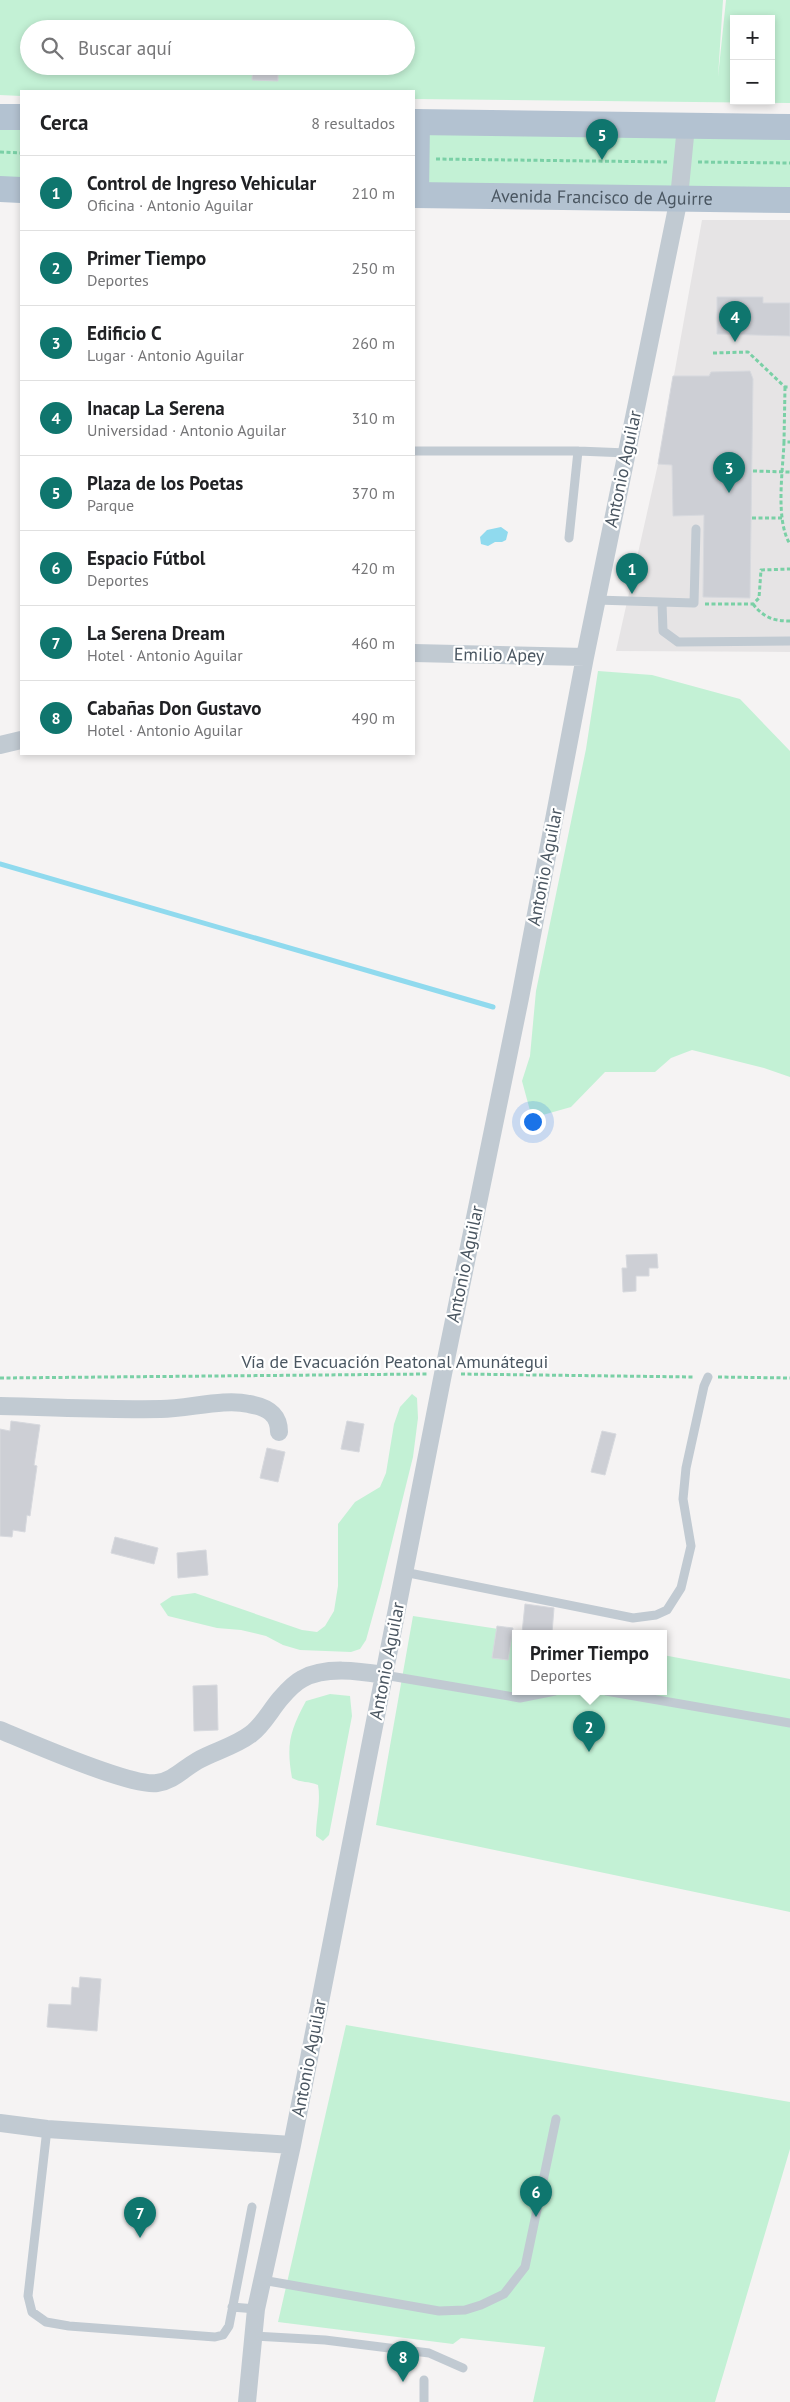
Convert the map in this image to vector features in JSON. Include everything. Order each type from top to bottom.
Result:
[{"type":"main road","points":[[0,117],[20,117]]},
{"type":"main road","points":[[415,195],[417,159],[416,122],[790,127]]},
{"type":"main road","points":[[0,189],[20,190]]},
{"type":"main road","name":"Avenida Francisco de Aguirre","points":[[415,195],[790,200]]},
{"type":"street","name":"Antonio Aguilar","points":[[247,2402],[256,2309],[292,2145],[443,1374],[520,998],[596,600],[679,198],[686,126]]},
{"type":"street","name":"Emilio Apey","points":[[415,653],[585,657]]},
{"type":"street","points":[[0,745],[20,740]]},
{"type":"street","points":[[0,1406],[164,1409],[210,1404],[249,1403],[273,1413],[278,1421],[278,1432]]},
{"type":"street","points":[[0,1730],[128,1780],[158,1784],[173,1778],[202,1758],[224,1749],[252,1733],[278,1701],[302,1679],[317,1673],[363,1672],[384,1675]]},
{"type":"street","points":[[0,2123],[47,2129],[292,2145]]},
{"type":"lane","points":[[415,451],[578,451],[627,453]]},
{"type":"lane","points":[[569,538],[578,451]]},
{"type":"lane","points":[[596,600],[694,603],[696,529]]},
{"type":"lane","points":[[662,603],[663,631],[678,642],[790,641]]},
{"type":"lane","points":[[404,1572],[633,1618],[656,1615],[667,1610],[682,1588],[691,1546],[683,1499],[686,1468],[704,1386],[708,1377]]},
{"type":"lane","points":[[384,1675],[520,1698],[535,1695]]},
{"type":"lane","points":[[629,1695],[790,1723]]},
{"type":"lane","points":[[262,2280],[439,2311],[465,2310],[504,2294],[525,2266],[556,2119]]},
{"type":"lane","points":[[47,2129],[28,2296],[32,2312],[46,2322],[69,2326],[214,2338],[224,2335],[229,2326],[252,2207]]},
{"type":"lane","points":[[232,2307],[256,2309]]},
{"type":"lane","points":[[252,2336],[325,2340],[429,2353],[463,2368]]},
{"type":"lane","points":[[424,2380],[424,2402]]},
{"type":"path","points":[[0,152],[20,153]]},
{"type":"path","points":[[417,159],[790,163]]},
{"type":"path","points":[[713,353],[748,352],[785,387],[790,388]]},
{"type":"path","points":[[785,387],[783,518],[787,539],[790,544]]},
{"type":"path","points":[[784,442],[790,442]]},
{"type":"path","points":[[753,472],[790,472]]},
{"type":"path","points":[[752,518],[783,518]]},
{"type":"path","points":[[754,604],[759,598],[761,570],[790,569]]},
{"type":"path","points":[[694,603],[754,604]]},
{"type":"path","points":[[754,604],[761,614],[768,618],[775,621],[790,621]]},
{"type":"path","name":"Vía de Evacuación Peatonal Amunátegui","points":[[0,1378],[443,1374],[790,1378]]},
{"type":"shaded area","points":[[702,220],[790,220],[790,652],[616,651],[658,464]]},
{"type":"green space","points":[[0,0],[723,0],[718,77],[726,0],[790,0],[790,103],[775,103],[775,15],[730,15],[730,102],[415,99],[415,90],[20,90],[20,96],[0,95]]},
{"type":"green space","points":[[0,121],[20,121],[20,182],[0,182]]},
{"type":"green space","points":[[415,127],[790,132],[790,192],[415,187]]},
{"type":"green space","points":[[598,671],[652,675],[740,699],[790,751],[790,1077],[764,1068],[692,1050],[671,1058],[655,1072],[605,1072],[571,1107],[532,1118],[522,1081],[530,1056],[536,991],[586,749]]},
{"type":"green space","points":[[412,1394],[417,1398],[418,1418],[413,1457],[381,1586],[366,1640],[360,1649],[351,1652],[300,1650],[283,1645],[266,1636],[241,1630],[217,1628],[168,1616],[160,1604],[172,1596],[195,1593],[302,1630],[317,1632],[325,1626],[334,1611],[338,1586],[338,1524],[355,1502],[380,1487],[386,1473],[394,1424],[400,1407]]},
{"type":"green space","points":[[413,1616],[512,1631],[512,1695],[667,1695],[667,1656],[790,1679],[790,1912],[376,1825]]},
{"type":"green space","points":[[330,1694],[350,1696],[352,1716],[329,1835],[323,1841],[316,1836],[319,1798],[318,1785],[292,1778],[289,1756],[293,1730],[306,1701]]},
{"type":"green space","points":[[346,2025],[790,2102],[790,2149],[715,2402],[533,2402],[545,2347],[461,2338],[453,2344],[278,2322]]},
{"type":"water","points":[[501,527],[508,532],[506,540],[495,542],[488,546],[481,544],[480,537],[487,530]]},
{"type":"building","points":[[252,75],[278,75],[278,81],[252,80]]},
{"type":"building","points":[[717,297],[763,297],[763,303],[790,303],[790,336],[717,334]]},
{"type":"building","points":[[750,371],[753,379],[750,598],[703,597],[704,515],[673,516],[672,465],[658,464],[673,376],[709,376],[711,372]]},
{"type":"building","points":[[657,1254],[658,1268],[649,1268],[649,1276],[636,1276],[636,1291],[623,1292],[622,1268],[627,1268],[626,1255]]},
{"type":"building","points":[[11,1421],[40,1425],[34,1465],[37,1466],[30,1516],[27,1515],[25,1532],[13,1530],[12,1537],[0,1536],[0,1429],[10,1431]]},
{"type":"building","points":[[347,1421],[364,1424],[359,1452],[341,1449]]},
{"type":"building","points":[[602,1431],[616,1434],[605,1475],[591,1472]]},
{"type":"building","points":[[267,1448],[285,1452],[278,1482],[260,1478]]},
{"type":"building","points":[[115,1537],[158,1548],[154,1564],[111,1553]]},
{"type":"building","points":[[206,1550],[208,1575],[178,1578],[177,1553]]},
{"type":"building","points":[[525,1604],[554,1608],[552,1630],[522,1630]]},
{"type":"building","points":[[497,1626],[513,1628],[508,1660],[492,1658]]},
{"type":"building","points":[[217,1685],[218,1730],[194,1731],[193,1686]]},
{"type":"building","points":[[80,1977],[101,1979],[97,2031],[47,2027],[49,2004],[71,2005],[72,1987],[79,1988]]},
{"type":"waterway","points":[[0,864],[493,1007]]},
{"type":"place","name":"Plaza de los Poetas","points":[[602,160]]},
{"type":"place","name":"Inacap La Serena","points":[[735,342]]},
{"type":"place","name":"Edificio C","points":[[729,493]]},
{"type":"place","name":"Control de Ingreso Vehicular","points":[[632,594]]},
{"type":"place","name":"Primer Tiempo","points":[[589,1752]]},
{"type":"place","name":"Espacio Fútbol","points":[[536,2217]]},
{"type":"place","name":"La Serena Dream","points":[[140,2238]]},
{"type":"place","name":"Cabañas Don Gustavo","points":[[403,2382]]}]
